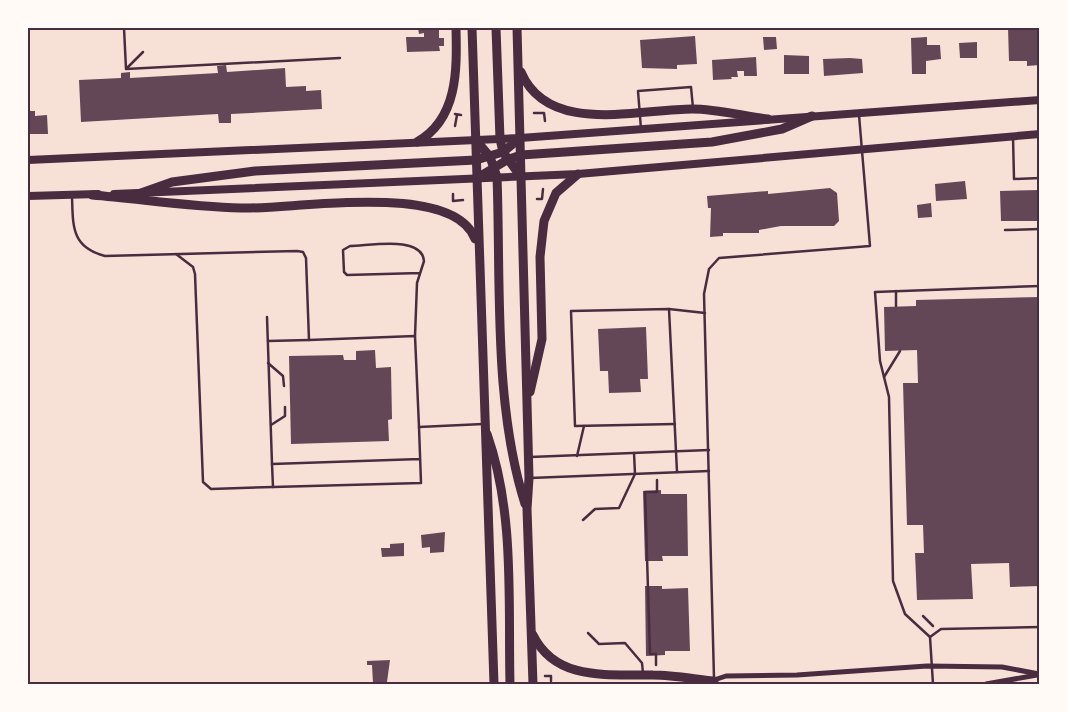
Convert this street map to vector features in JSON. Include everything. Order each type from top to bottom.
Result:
[{"type":"main road","points":[[417,142],[435,131],[446,110],[453,90],[457,62],[456,28]]},
{"type":"main road","points":[[472,28],[494,684]]},
{"type":"main road","points":[[496,28],[500,139],[505,156],[521,177]]},
{"type":"main road","points":[[517,28],[529,478],[527,509],[533,684]]},
{"type":"main road","points":[[518,67],[524,81],[537,97],[555,106],[594,115],[693,109],[768,119]]},
{"type":"main road","points":[[28,160],[520,138],[1040,100]]},
{"type":"main road","points":[[141,193],[172,182],[255,171],[476,160],[490,157],[712,142],[782,129],[812,116]]},
{"type":"main road","points":[[28,196],[92,195],[578,174],[1040,134]]},
{"type":"main road","points":[[477,178],[494,167],[520,138]]},
{"type":"main road","points":[[475,140],[490,157],[497,177],[503,398],[515,471],[527,509]]},
{"type":"main road","points":[[527,407],[542,339],[540,257],[544,221],[556,193],[578,174]]},
{"type":"main road","points":[[92,195],[240,208],[389,202],[417,204],[456,216],[471,230],[478,248]]},
{"type":"main road","points":[[484,424],[497,461],[507,537],[510,684]]},
{"type":"main road","points":[[531,631],[540,649],[554,662],[602,675],[643,675],[714,683]]},
{"type":"street","points":[[702,684],[714,683],[726,676],[796,675],[932,666],[1002,667],[1039,674]]},
{"type":"street","points":[[986,684],[1039,674]]},
{"type":"lane","points":[[641,129],[638,91],[691,87],[693,109]]},
{"type":"lane","points":[[714,683],[704,294],[709,269],[719,258],[870,246],[859,113]]},
{"type":"lane","points":[[1012,136],[1014,179],[1040,178]]},
{"type":"lane","points":[[72,195],[73,226],[76,236],[83,246],[93,253],[105,256],[297,250],[303,252],[306,258],[309,340]]},
{"type":"lane","points":[[1005,230],[1040,228]]},
{"type":"lane","points":[[176,254],[188,262],[195,274],[202,482],[211,489],[421,483],[414,312],[420,273],[424,267],[424,256],[410,245],[350,246],[343,250],[344,272],[347,276],[420,273]]},
{"type":"lane","points":[[933,684],[930,637],[905,614],[893,581],[890,397],[884,377],[878,343],[875,292],[1040,286]]},
{"type":"lane","points":[[896,291],[896,306]]},
{"type":"lane","points":[[675,424],[575,426],[571,311],[670,309],[705,313]]},
{"type":"lane","points":[[670,309],[677,472]]},
{"type":"lane","points":[[266,317],[273,487]]},
{"type":"lane","points":[[268,341],[415,336]]},
{"type":"lane","points":[[884,377],[900,351]]},
{"type":"lane","points":[[268,363],[283,376],[284,386]]},
{"type":"lane","points":[[271,426],[285,416],[285,407]]},
{"type":"lane","points":[[419,427],[484,424]]},
{"type":"lane","points":[[577,456],[584,426]]},
{"type":"lane","points":[[528,458],[709,450]]},
{"type":"lane","points":[[583,520],[595,509],[619,508],[635,474],[634,453]]},
{"type":"lane","points":[[272,464],[420,459]]},
{"type":"lane","points":[[529,478],[709,471]]},
{"type":"lane","points":[[930,637],[941,629],[1040,627]]},
{"type":"lane","points":[[588,633],[600,644],[625,643],[642,663],[643,675]]},
{"type":"path","points":[[124,28],[126,69]]},
{"type":"path","points":[[126,69],[143,52]]},
{"type":"path","points":[[126,69],[340,58]]},
{"type":"path","points":[[534,113],[544,113],[545,121]]},
{"type":"path","points":[[455,126],[457,115],[461,115]]},
{"type":"path","points":[[537,199],[542,199],[543,189]]},
{"type":"path","points":[[453,194],[452,202],[463,200]]},
{"type":"path","points":[[656,666],[656,654],[650,654],[645,492],[657,492],[657,473]]},
{"type":"path","points":[[545,676],[551,676],[551,681]]},
{"type":"building","points":[[418,28],[439,28],[439,38],[444,38],[444,46],[439,46],[440,51],[407,52],[406,37],[424,37],[424,33],[419,34]]},
{"type":"building","points":[[1008,28],[1040,28],[1040,65],[1027,66],[1027,61],[1009,61]]},
{"type":"building","points":[[695,36],[697,64],[677,65],[677,69],[642,68],[640,40]]},
{"type":"building","points":[[763,37],[776,37],[777,49],[764,50]]},
{"type":"building","points":[[927,37],[927,45],[940,45],[941,59],[926,61],[926,74],[912,74],[911,38]]},
{"type":"building","points":[[977,42],[977,58],[960,58],[959,43]]},
{"type":"building","points":[[784,55],[809,56],[809,74],[784,74]]},
{"type":"building","points":[[756,57],[757,76],[744,76],[744,71],[737,71],[738,77],[713,80],[712,60]]},
{"type":"building","points":[[823,59],[862,59],[863,73],[824,76]]},
{"type":"building","points":[[226,65],[227,72],[285,68],[286,87],[306,86],[306,91],[321,90],[322,109],[231,114],[231,123],[219,123],[218,114],[81,122],[79,80],[121,78],[121,73],[130,72],[130,78],[218,73],[217,66]]},
{"type":"building","points":[[28,111],[35,111],[35,116],[47,115],[48,134],[28,134]]},
{"type":"building","points":[[965,181],[967,199],[936,201],[935,184]]},
{"type":"building","points":[[830,188],[837,193],[839,221],[834,226],[781,226],[759,230],[759,233],[723,233],[723,236],[710,237],[711,208],[708,208],[707,196],[768,191],[768,194]]},
{"type":"building","points":[[1040,190],[1040,221],[1001,221],[1000,191]]},
{"type":"building","points":[[931,203],[932,217],[918,218],[917,205]]},
{"type":"building","points":[[1040,297],[1040,586],[1010,587],[1009,563],[971,564],[973,599],[917,600],[915,553],[924,553],[923,525],[907,525],[903,383],[918,383],[917,350],[885,351],[884,307],[916,306],[916,300]]},
{"type":"building","points":[[646,327],[648,379],[640,379],[641,392],[609,393],[608,371],[600,371],[598,329]]},
{"type":"building","points":[[375,350],[376,368],[391,367],[392,419],[388,420],[389,441],[291,444],[289,356],[343,355],[344,360],[356,360],[356,351]]},
{"type":"building","points":[[661,490],[661,494],[687,494],[688,556],[662,556],[663,561],[645,561],[643,491]]},
{"type":"building","points":[[445,532],[444,552],[430,553],[430,547],[422,548],[421,535]]},
{"type":"building","points":[[404,543],[404,556],[382,557],[381,548],[390,548],[390,544]]},
{"type":"building","points":[[645,586],[662,586],[662,589],[688,588],[690,651],[665,651],[665,655],[646,656]]},
{"type":"building","points":[[390,660],[387,682],[373,683],[372,665],[367,665],[367,661]]}]
